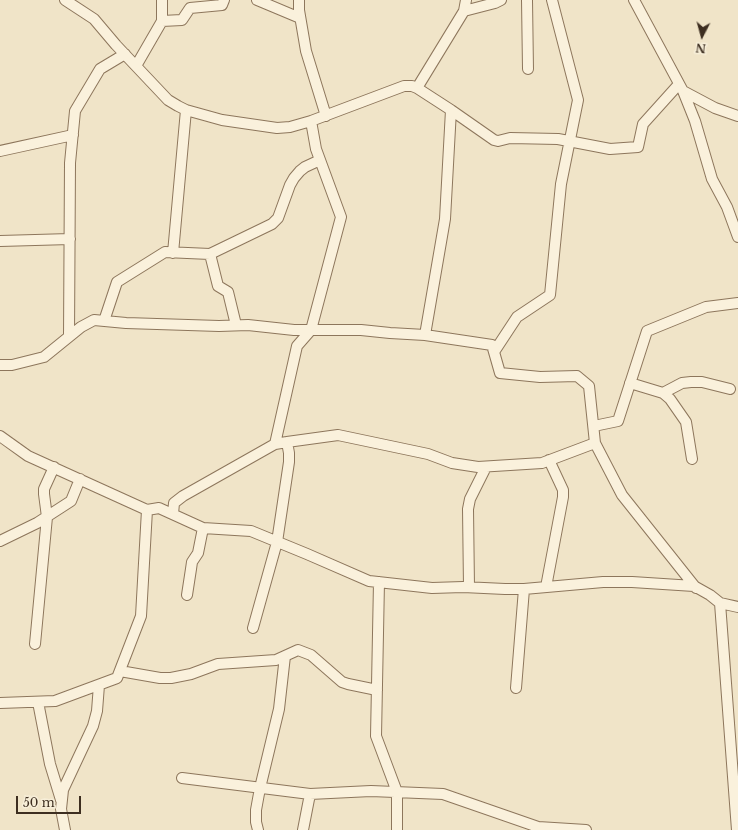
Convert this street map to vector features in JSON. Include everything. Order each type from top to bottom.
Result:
[{"type":"street","points":[[66,0],[94,19],[124,54],[168,100],[186,110],[222,120],[277,128],[290,127],[311,121],[404,86],[417,88],[494,140],[498,141],[510,138],[569,140],[610,149],[638,147],[643,124],[681,88]]},
{"type":"street","points":[[136,66],[162,21],[162,0]]},
{"type":"street","points":[[162,21],[182,20],[190,8],[222,5],[224,0]]},
{"type":"street","points":[[257,0],[300,18]]},
{"type":"street","points":[[299,0],[300,18],[306,52],[326,116]]},
{"type":"street","points":[[417,88],[464,11],[466,0]]},
{"type":"street","points":[[464,11],[501,0]]},
{"type":"street","points":[[527,0],[528,69]]},
{"type":"street","points":[[494,352],[517,317],[550,295],[561,184],[578,100],[552,0]]},
{"type":"street","points":[[634,0],[681,88],[695,120],[712,179],[727,207],[738,237]]},
{"type":"street","points":[[70,336],[70,163],[75,111],[100,69],[124,54]]},
{"type":"street","points":[[681,88],[715,108],[738,116]]},
{"type":"street","points":[[172,253],[186,110]]},
{"type":"street","points":[[425,335],[445,219],[451,110]]},
{"type":"street","points":[[275,444],[298,346],[311,330],[341,217],[316,149],[311,121]]},
{"type":"street","points":[[0,151],[73,135]]},
{"type":"street","points":[[104,321],[117,282],[165,252],[210,254],[272,224],[278,218],[294,178],[305,167],[320,160]]},
{"type":"street","points":[[0,240],[70,238]]},
{"type":"street","points":[[210,254],[218,286],[228,292],[236,325]]},
{"type":"street","points":[[594,426],[618,421],[647,331],[706,307],[738,304]]},
{"type":"street","points":[[0,365],[44,357],[70,336],[94,320],[133,324],[248,325],[294,330],[361,330],[425,335],[492,344],[500,373],[540,377],[577,376],[589,386],[595,443],[622,495],[696,588]]},
{"type":"street","points":[[663,393],[682,383],[691,382],[702,382],[730,389]]},
{"type":"street","points":[[630,383],[663,393],[670,399],[686,422],[692,459]]},
{"type":"street","points":[[173,514],[175,501],[275,444],[338,435],[428,454],[452,463],[486,467],[542,463],[595,443]]},
{"type":"street","points":[[0,436],[28,456],[147,510],[159,508],[203,528],[251,531],[369,581],[432,588],[468,587],[524,589],[603,582],[694,586],[710,595],[720,603],[738,607]]},
{"type":"street","points":[[253,628],[277,542],[289,462],[287,442]]},
{"type":"street","points":[[546,587],[563,497],[563,490],[549,460]]},
{"type":"street","points":[[468,587],[468,509],[470,499],[486,467]]},
{"type":"street","points":[[35,644],[47,517],[44,501],[44,489],[54,468]]},
{"type":"street","points":[[0,541],[37,523],[71,501],[80,479]]},
{"type":"street","points":[[0,703],[55,701],[117,678],[141,616],[147,510]]},
{"type":"street","points":[[187,596],[190,569],[192,562],[198,553],[203,528]]},
{"type":"street","points":[[379,582],[376,736],[397,792],[397,830]]},
{"type":"street","points":[[516,688],[524,589]]},
{"type":"street","points":[[720,603],[737,825]]},
{"type":"street","points":[[120,670],[160,678],[171,678],[191,674],[218,664],[270,661],[298,650],[304,651],[311,655],[342,682],[377,690]]},
{"type":"street","points":[[258,830],[256,810],[279,709],[285,656]]},
{"type":"street","points":[[65,830],[61,809],[63,790],[93,726],[99,685]]},
{"type":"street","points":[[38,702],[50,764],[61,800]]},
{"type":"street","points":[[182,778],[310,794],[371,791],[443,794],[538,827],[586,830]]},
{"type":"street","points":[[303,830],[310,794]]}]
